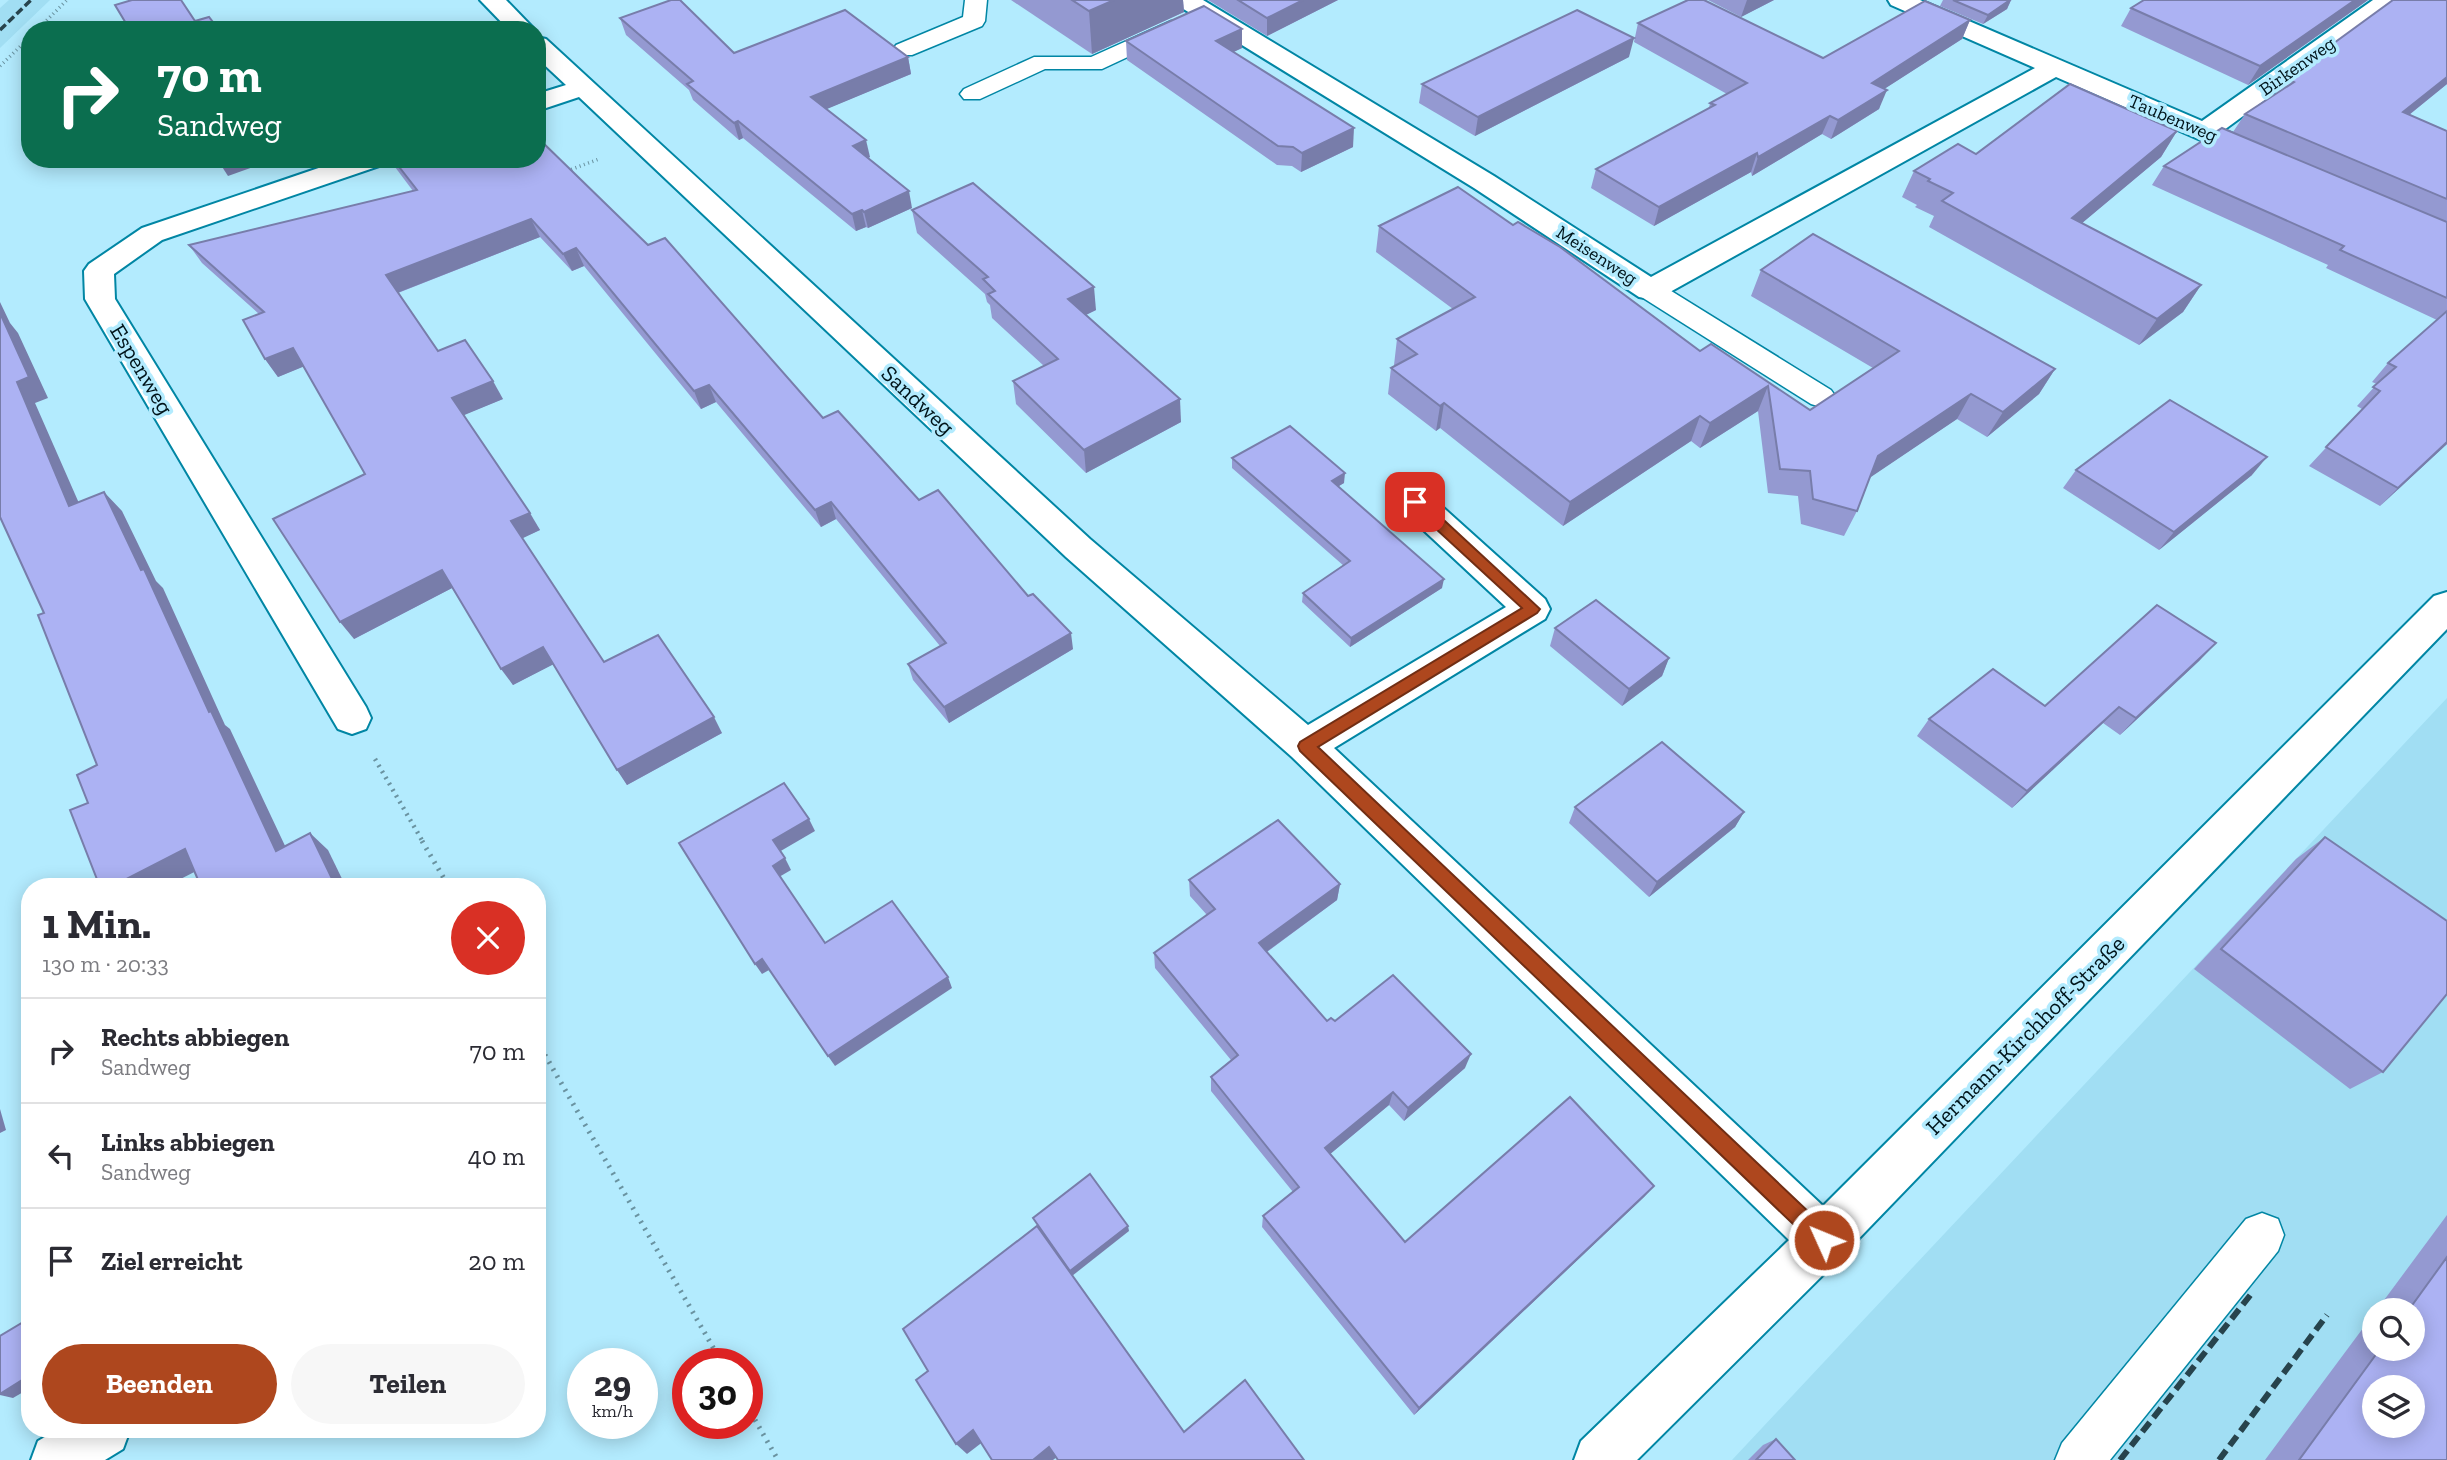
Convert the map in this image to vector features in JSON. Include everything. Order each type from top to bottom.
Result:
[{"type":"street","points":[[492,0],[514,21]]},
{"type":"street","name":"Taubenweg","points":[[1900,0],[2281,165]]},
{"type":"street","name":"Birkenweg","points":[[2204,131],[2389,0]]},
{"type":"street","name":"Meisenweg","points":[[1196,6],[1484,182],[1650,290],[2055,68]]},
{"type":"street","name":"Sandweg","points":[[546,53],[1078,548],[1306,746],[1824,1240]]},
{"type":"street","points":[[546,100],[582,88]]},
{"type":"street","name":"Espenweg","points":[[346,168],[152,234],[99,271],[100,299],[352,718]]},
{"type":"street","points":[[1306,746],[1532,609],[1415,502]]},
{"type":"street","name":"Hermann-Kirchhoff-Straße","points":[[1600,1460],[1824,1240],[2447,606]]},
{"type":"street","points":[[57,1460],[91,1438]]},
{"type":"lane","points":[[904,50],[974,21],[976,0]]},
{"type":"lane","points":[[972,94],[1042,62],[1094,64],[1196,6]]},
{"type":"lane","points":[[1650,290],[1821,397]]},
{"type":"lane","points":[[2079,1460],[2263,1235]]},
{"type":"path","points":[[46,21],[67,0]]},
{"type":"path","points":[[0,66],[21,46]]},
{"type":"path","points":[[560,173],[599,159]]},
{"type":"path","points":[[352,718],[444,878]]},
{"type":"path","points":[[546,1057],[713,1348]]},
{"type":"path","points":[[763,1434],[778,1460]]},
{"type":"shaded area","points":[[9,0],[50,0],[28,21],[21,21],[21,28],[0,48],[0,8]]},
{"type":"shaded area","points":[[2447,698],[2447,1460],[1732,1460]]},
{"type":"building","points":[[132,0],[181,0],[195,21],[125,21],[115,5]]},
{"type":"building","points":[[671,0],[680,0],[734,53],[845,10],[908,57],[811,97],[866,140],[853,146],[909,191],[864,212],[862,210],[852,214],[738,121],[734,123],[687,84],[693,81],[620,18]]},
{"type":"building","points":[[1072,0],[1114,0],[1089,11]]},
{"type":"building","points":[[1238,0],[1303,0],[1267,18]]},
{"type":"building","points":[[1688,0],[1704,0],[1823,58],[1925,1],[1970,20],[1872,83],[1887,90],[1838,120],[1830,116],[1758,157],[1757,153],[1659,207],[1596,169],[1715,105],[1710,103],[1747,83],[1638,23]]},
{"type":"building","points":[[1953,0],[2010,0],[1988,15]]},
{"type":"building","points":[[2144,0],[2355,0],[2260,66],[2131,8]]},
{"type":"building","points":[[2393,0],[2447,0],[2447,77],[2403,112],[2447,131],[2447,199],[2245,114],[2294,82],[2286,78]]},
{"type":"building","points":[[1204,6],[1242,29],[1216,41],[1354,128],[1302,153],[1293,147],[1278,146],[1126,41]]},
{"type":"building","points":[[1577,10],[1634,38],[1478,117],[1422,84]]},
{"type":"building","points":[[209,17],[212,21],[195,21]]},
{"type":"building","points":[[2070,84],[2177,131],[2072,218],[2201,285],[2157,319],[1942,201],[1953,193],[1914,171],[1958,144],[1976,154]]},
{"type":"building","points":[[2222,128],[2447,222],[2447,298],[2340,250],[2344,246],[2164,166]]},
{"type":"building","points":[[546,146],[648,245],[665,238],[823,418],[838,411],[919,500],[938,490],[1028,596],[1033,594],[1071,633],[944,707],[908,664],[946,643],[831,502],[815,510],[709,385],[694,391],[576,248],[563,254],[531,219],[386,275],[438,351],[465,340],[493,381],[452,398],[530,513],[511,521],[604,662],[658,635],[714,717],[617,770],[543,647],[501,669],[442,570],[340,622],[273,519],[365,474],[293,348],[265,359],[243,320],[264,312],[189,245],[417,190],[400,168],[546,168]]},
{"type":"building","points":[[973,183],[1094,287],[1068,299],[1180,399],[1084,450],[1013,381],[1058,359],[988,294],[995,291],[983,279],[988,277],[912,210]]},
{"type":"building","points":[[1458,187],[1513,225],[1518,222],[1560,247],[1700,351],[1711,344],[1810,410],[1899,351],[1761,270],[1813,234],[2055,369],[2003,412],[1971,394],[1878,456],[1857,511],[1813,499],[1810,471],[1780,469],[1768,386],[1710,423],[1700,416],[1570,502],[1444,403],[1440,406],[1391,368],[1417,354],[1397,339],[1475,297],[1379,226]]},
{"type":"building","points":[[2447,311],[2447,442],[2398,488],[2326,447],[2380,391],[2373,387],[2396,367],[2388,363]]},
{"type":"building","points":[[0,313],[29,377],[17,382],[69,506],[104,492],[141,570],[144,569],[276,851],[310,833],[332,878],[197,878],[185,849],[129,878],[96,878],[70,810],[88,803],[77,775],[97,765],[38,615],[44,613],[0,517]]},
{"type":"building","points":[[2170,400],[2267,457],[2174,532],[2076,470]]},
{"type":"building","points":[[1290,426],[1345,473],[1332,481],[1444,579],[1351,638],[1303,593],[1350,561],[1232,458]]},
{"type":"building","points":[[1596,600],[1669,658],[1629,689],[1555,628]]},
{"type":"building","points":[[2157,605],[2216,643],[2136,718],[2119,707],[2027,791],[1929,719],[1993,669],[2045,706]]},
{"type":"building","points":[[1662,742],[1744,812],[1657,882],[1575,807]]},
{"type":"building","points":[[784,783],[809,819],[773,840],[785,858],[773,866],[825,943],[892,901],[948,977],[828,1056],[762,959],[755,964],[679,843]]},
{"type":"building","points":[[1278,820],[1340,884],[1259,943],[1327,1021],[1331,1018],[1335,1021],[1393,975],[1471,1054],[1408,1108],[1393,1092],[1325,1148],[1405,1242],[1570,1097],[1654,1186],[1419,1408],[1263,1216],[1299,1187],[1211,1077],[1238,1055],[1154,953],[1215,909],[1189,880]]},
{"type":"building","points":[[2325,837],[2447,921],[2447,994],[2383,1072],[2221,949]]},
{"type":"building","points":[[1090,1174],[1128,1226],[1070,1271],[1033,1218]]},
{"type":"building","points":[[1037,1226],[1184,1432],[1245,1380],[1304,1460],[1058,1460],[1049,1447],[1033,1460],[992,1460],[973,1430],[956,1444],[916,1380],[928,1371],[903,1329]]},
{"type":"building","points":[[2447,1257],[2447,1460],[2299,1460],[2371,1361],[2425,1361],[2425,1298],[2417,1298]]},
{"type":"building","points":[[21,1323],[21,1381],[0,1394],[0,1336]]},
{"type":"building","points":[[1776,1439],[1795,1460],[1756,1460]]},
{"type":"railway","points":[[0,30],[31,0]]},
{"type":"railway","points":[[2120,1460],[2252,1293]]},
{"type":"railway","points":[[2219,1460],[2327,1315]]},
{"type":"route","points":[[1415,502],[1532,609],[1306,746],[1824,1240]]}]
